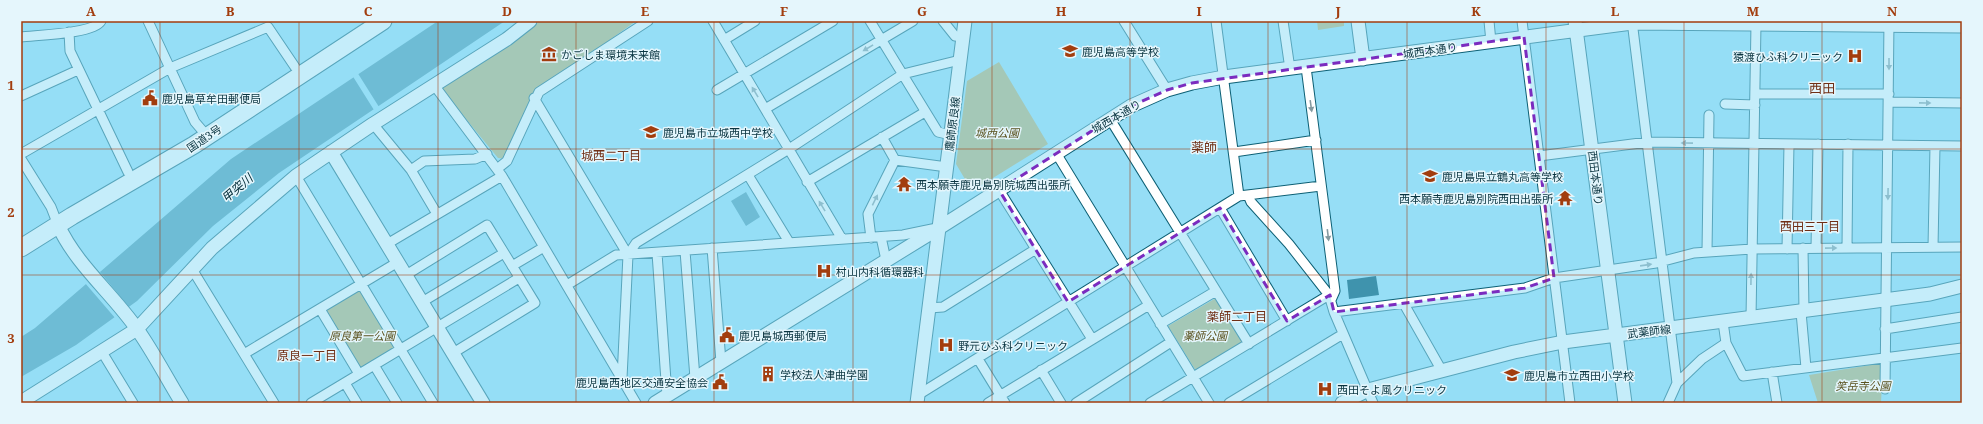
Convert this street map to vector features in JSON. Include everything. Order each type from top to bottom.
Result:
[{"type":"highway","name":"国道3号","points":[[21,236],[57,220],[177,156],[204,132],[295,67],[365,21]]},
{"type":"highway","name":"国道3号","points":[[21,248],[57,220],[128,172],[189,137],[204,132],[383,21]]},
{"type":"street","points":[[21,37],[69,32],[94,27],[101,21]]},
{"type":"street","points":[[148,21],[195,122],[204,132]]},
{"type":"street","points":[[25,401],[102,352],[134,325],[234,227],[296,176],[373,124],[507,39],[530,21]]},
{"type":"street","points":[[387,244],[437,214],[500,172],[507,161],[534,98],[539,92],[648,21]]},
{"type":"street","points":[[713,21],[842,239]]},
{"type":"street","points":[[724,40],[755,21]]},
{"type":"street","points":[[717,90],[833,21]]},
{"type":"street","points":[[870,21],[903,74],[924,112],[938,132],[951,135]]},
{"type":"street","points":[[765,109],[913,21]]},
{"type":"street","points":[[943,21],[955,36],[963,37]]},
{"type":"street","name":"鷹師原良線","points":[[918,399],[965,21]]},
{"type":"street","points":[[1124,21],[1167,90]]},
{"type":"street","points":[[1216,21],[1234,152],[1244,195],[1289,244],[1330,297],[1334,312],[1373,403]]},
{"type":"street","points":[[1283,21],[1290,69]]},
{"type":"street","points":[[1358,21],[1363,59]]},
{"type":"street","points":[[1489,21],[1491,42]]},
{"type":"street","points":[[1522,21],[1570,403]]},
{"type":"street","points":[[1632,22],[1677,382]]},
{"type":"street","name":"城西本通り","points":[[655,403],[939,228],[1131,106],[1167,90],[1192,83],[1224,77],[1491,42],[1524,37],[1576,25],[1632,22],[1927,23],[1962,26]]},
{"type":"street","points":[[1751,318],[1756,23]]},
{"type":"street","points":[[1885,389],[1889,23]]},
{"type":"street","name":"西田本通り","points":[[1576,25],[1625,403]]},
{"type":"street","points":[[21,154],[170,68],[268,27],[295,67]]},
{"type":"street","points":[[69,32],[70,51],[78,70],[128,172]]},
{"type":"street","points":[[622,378],[628,255],[636,243],[748,175],[903,74],[960,60]]},
{"type":"street","points":[[1150,403],[1330,297],[1335,291],[1306,67]]},
{"type":"street","points":[[21,96],[78,70]]},
{"type":"street","points":[[434,85],[500,172],[636,403]]},
{"type":"street","points":[[1755,94],[1889,98],[1962,103]]},
{"type":"street","points":[[534,98],[628,255]]},
{"type":"street","points":[[1726,104],[1754,105]]},
{"type":"street","points":[[807,182],[924,112]]},
{"type":"street","points":[[1707,251],[1709,115]]},
{"type":"street","points":[[1110,119],[1249,344]]},
{"type":"street","points":[[373,124],[411,170],[437,214]]},
{"type":"street","points":[[882,137],[895,160]]},
{"type":"street","points":[[1234,152],[1316,140]]},
{"type":"street","points":[[1539,156],[1648,142],[1962,146]]},
{"type":"street","points":[[1787,249],[1789,144]]},
{"type":"street","points":[[1816,248],[1818,144]]},
{"type":"street","points":[[1847,248],[1848,144]]},
{"type":"street","points":[[1933,247],[1935,146]]},
{"type":"street","points":[[331,152],[483,403]]},
{"type":"street","points":[[1056,153],[1209,403]]},
{"type":"street","points":[[411,170],[424,161],[475,159],[487,154]]},
{"type":"street","points":[[21,158],[57,220],[69,245],[89,272],[134,325],[182,403]]},
{"type":"street","points":[[895,160],[947,167]]},
{"type":"street","points":[[886,260],[868,214],[895,160]]},
{"type":"street","points":[[748,175],[789,242]]},
{"type":"street","points":[[296,176],[433,403]]},
{"type":"street","points":[[918,399],[1068,302],[1181,234],[1220,208],[1244,195],[1322,186]]},
{"type":"street","points":[[999,190],[1092,339]]},
{"type":"street","points":[[1220,208],[1288,321]]},
{"type":"street","points":[[406,275],[487,225],[535,303],[453,353]]},
{"type":"street","points":[[567,285],[616,256],[789,242],[903,235],[939,228]]},
{"type":"street","points":[[512,266],[544,247]]},
{"type":"street","points":[[1334,312],[1525,288],[1554,278],[1663,261],[1694,252],[1803,248],[1962,247]]},
{"type":"street","points":[[712,248],[721,362]]},
{"type":"street","points":[[1803,248],[1802,311],[1806,368]]},
{"type":"street","points":[[929,308],[943,307],[1036,249]]},
{"type":"street","points":[[685,251],[695,378]]},
{"type":"street","points":[[422,302],[504,253]]},
{"type":"street","points":[[657,253],[667,395]]},
{"type":"street","points":[[244,354],[398,262]]},
{"type":"street","points":[[192,269],[244,354],[269,402]]},
{"type":"street","points":[[314,402],[519,278]]},
{"type":"street","name":"武薬師線","points":[[1342,403],[1368,390],[1514,352],[1563,342],[1930,294],[1962,286]]},
{"type":"street","points":[[1160,324],[1216,291]]},
{"type":"street","points":[[988,403],[1003,399],[1041,370],[1149,304]]},
{"type":"street","points":[[1404,304],[1442,371]]},
{"type":"street","points":[[320,309],[359,374]]},
{"type":"street","points":[[1885,329],[1962,317]]},
{"type":"street","points":[[1723,322],[1726,343],[1743,376],[1962,348]]},
{"type":"street","points":[[1229,403],[1343,334]]},
{"type":"street","points":[[1076,403],[1171,342]]},
{"type":"street","points":[[1668,403],[1677,382],[1702,359],[1726,343]]},
{"type":"street","points":[[102,352],[133,403]]},
{"type":"street","points":[[978,359],[1003,399]]},
{"type":"street","points":[[374,365],[397,403]]},
{"type":"street","points":[[1041,370],[1061,403]]},
{"type":"street","points":[[1772,372],[1777,403]]},
{"type":"street","points":[[344,383],[356,403]]},
{"type":"highlighted area","points":[[1524,37],[1554,278],[1525,288],[1334,312],[1330,295],[1287,321],[1220,208],[1068,302],[999,190],[1131,106],[1167,90],[1192,83]]},
{"type":"green space","points":[[540,21],[636,21],[531,97],[505,159],[498,158],[442,90],[443,87],[509,45]]},
{"type":"green space","points":[[1317,21],[1344,21],[1344,26],[1318,30]]},
{"type":"green space","name":"城西公園","points":[[999,62],[1048,144],[972,191],[956,164],[967,81]]},
{"type":"green space","name":"原良第一公園","points":[[357,290],[361,291],[394,349],[361,369],[357,368],[325,309]]},
{"type":"green space","name":"薬師公園","points":[[1216,298],[1242,342],[1196,371],[1168,326]]},
{"type":"green space","name":"笑岳寺公園","points":[[1883,363],[1881,403],[1818,403],[1809,375]]},
{"type":"water","name":"甲突川","points":[[438,21],[505,21],[279,173],[213,226],[137,301],[76,345],[21,377],[21,337],[35,328],[231,159]]},
{"type":"water","points":[[746,192],[760,217],[746,226],[731,201]]},
{"type":"water","points":[[1376,276],[1379,295],[1349,299],[1347,280]]},
{"type":"pier","points":[[357,72],[379,107],[374,110],[352,75]]},
{"type":"pier","points":[[99,271],[130,308],[116,319],[85,283]]},
{"type":"place","name":"鹿児島高等学校","points":[[1070,51]]},
{"type":"place","name":"かごしま環境未来館","points":[[549,54]]},
{"type":"place","name":"猿渡ひふ科クリニック","points":[[1855,56]]},
{"type":"place","name":"鹿児島草牟田郵便局","points":[[150,98]]},
{"type":"place","name":"鹿児島市立城西中学校","points":[[651,132]]},
{"type":"place","name":"鹿児島県立鶴丸高等学校","points":[[1430,176]]},
{"type":"place","name":"西本願寺鹿児島別院城西出張所","points":[[904,184]]},
{"type":"place","name":"西本願寺鹿児島別院西田出張所","points":[[1565,198]]},
{"type":"place","name":"村山内科循環器科","points":[[824,271]]},
{"type":"place","name":"鹿児島城西郵便局","points":[[727,335]]},
{"type":"place","name":"野元ひふ科クリニック","points":[[946,345]]},
{"type":"place","name":"学校法人津曲学園","points":[[768,374]]},
{"type":"place","name":"鹿児島市立西田小学校","points":[[1512,375]]},
{"type":"place","name":"鹿児島西地区交通安全協会","points":[[720,382]]},
{"type":"place","name":"西田そよ風クリニック","points":[[1325,389]]},
{"type":"district","name":"西田","points":[[1822,88]]},
{"type":"district","name":"薬師","points":[[1204,147]]},
{"type":"district","name":"城西二丁目","points":[[611,155]]},
{"type":"district","name":"西田三丁目","points":[[1810,226]]},
{"type":"district","name":"薬師二丁目","points":[[1237,316]]},
{"type":"district","name":"原良一丁目","points":[[307,355]]}]
